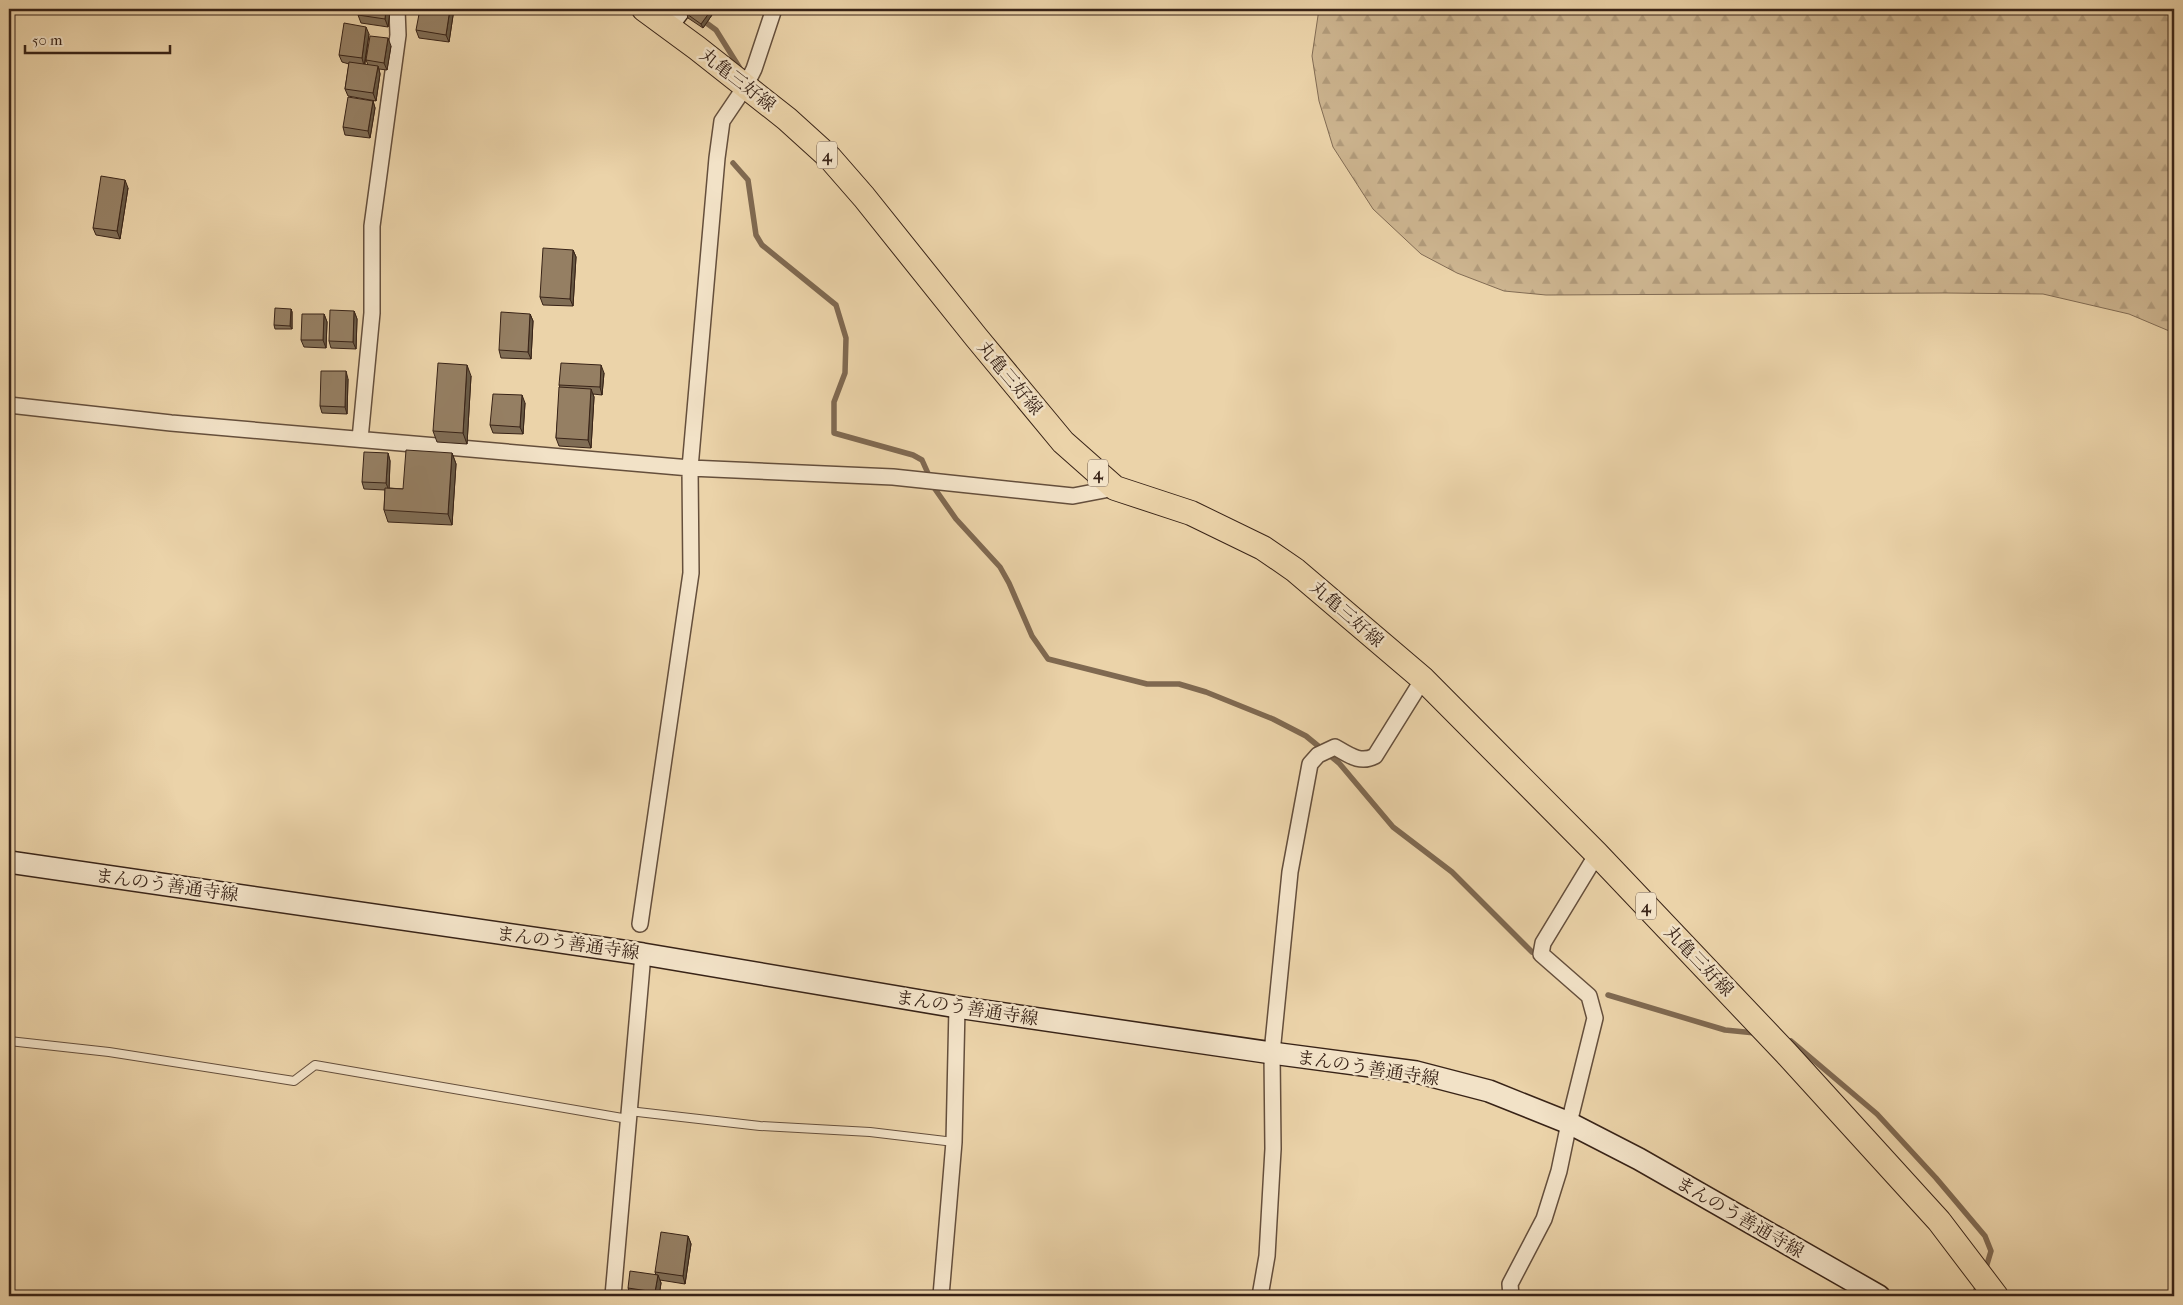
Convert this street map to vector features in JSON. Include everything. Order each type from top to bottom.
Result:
[{"type":"main road","name":"丸亀三好線","points":[[644,9],[674,17],[746,87],[787,119],[830,158],[864,197],[1063,442],[1115,488],[1192,513],[1264,548],[1295,570],[1423,679],[1597,854],[1786,1053],[1939,1221],[1996,1296]]},
{"type":"main road","name":"まんのう善通寺線","points":[[9,862],[643,954],[957,1007],[1416,1072],[1489,1091],[1569,1123],[1639,1159],[1879,1296]]},
{"type":"street","points":[[360,439],[372,313],[372,226],[398,36],[397,9]]},
{"type":"street","points":[[640,924],[690,573],[690,468],[717,158],[722,121],[746,87],[774,9]]},
{"type":"street","points":[[9,405],[171,423],[690,468],[918,480],[1073,496],[1115,488]]},
{"type":"street","points":[[1260,1296],[1267,1256],[1268,1236],[1272,1148],[1272,1053],[1290,872],[1310,764],[1318,754],[1335,747],[1352,758],[1366,760],[1375,756],[1423,679]]},
{"type":"street","points":[[1511,1296],[1510,1284],[1544,1219],[1559,1171],[1595,1018],[1589,996],[1541,954],[1543,943],[1597,854]]},
{"type":"street","points":[[613,1296],[643,954]]},
{"type":"street","points":[[941,1296],[954,1142],[957,1007]]},
{"type":"lane","points":[[9,1040],[109,1052],[294,1081],[315,1065],[629,1115],[760,1126],[870,1132],[954,1142]]},
{"type":"green space","points":[[1319,9],[2174,9],[2174,333],[2129,314],[2043,294],[1546,295],[1504,291],[1457,273],[1421,254],[1373,209],[1333,147],[1319,101],[1312,56]]},
{"type":"building","points":[[359,9],[386,9],[385,19],[358,15]]},
{"type":"building","points":[[420,9],[450,9],[446,35],[416,30]]},
{"type":"building","points":[[690,9],[712,9],[701,24],[687,14]]},
{"type":"building","points":[[344,23],[366,27],[362,58],[339,55]]},
{"type":"building","points":[[370,36],[388,38],[384,63],[366,60]]},
{"type":"building","points":[[349,62],[378,66],[373,93],[345,89]]},
{"type":"building","points":[[348,97],[373,101],[368,131],[343,127]]},
{"type":"building","points":[[101,176],[125,180],[117,231],[93,228]]},
{"type":"building","points":[[543,248],[573,250],[570,299],[540,297]]},
{"type":"building","points":[[275,308],[291,309],[290,326],[274,325]]},
{"type":"building","points":[[330,310],[354,311],[353,342],[329,341]]},
{"type":"building","points":[[501,312],[530,314],[528,352],[499,350]]},
{"type":"building","points":[[302,314],[324,314],[323,340],[301,340]]},
{"type":"building","points":[[438,363],[467,365],[463,433],[433,431]]},
{"type":"building","points":[[561,363],[601,365],[600,387],[559,385]]},
{"type":"building","points":[[321,371],[346,371],[345,407],[320,406]]},
{"type":"building","points":[[559,387],[591,389],[588,440],[556,438]]},
{"type":"building","points":[[493,394],[522,395],[520,427],[490,425]]},
{"type":"building","points":[[406,450],[452,453],[448,514],[384,510],[385,488],[403,489]]},
{"type":"building","points":[[364,452],[388,453],[386,483],[362,482]]},
{"type":"building","points":[[661,1232],[688,1236],[683,1276],[655,1272]]},
{"type":"building","points":[[630,1271],[658,1275],[655,1292],[628,1288]]},
{"type":"waterway","points":[[701,19],[716,30],[741,70]]},
{"type":"waterway","points":[[733,163],[748,180],[756,235],[762,245],[836,305],[846,338],[845,373],[834,402],[834,433],[913,455],[922,460],[935,489],[956,519],[1000,567],[1032,636],[1048,659],[1147,684],[1179,684],[1206,692],[1273,719],[1306,736],[1339,763],[1393,827],[1452,872],[1532,952]]},
{"type":"waterway","points":[[1608,995],[1725,1030],[1755,1033]]},
{"type":"waterway","points":[[1791,1041],[1877,1114],[1936,1178],[1985,1236],[1991,1251],[1985,1271]]},
{"type":"waterway","points":[[1973,1296],[1979,1284]]}]
